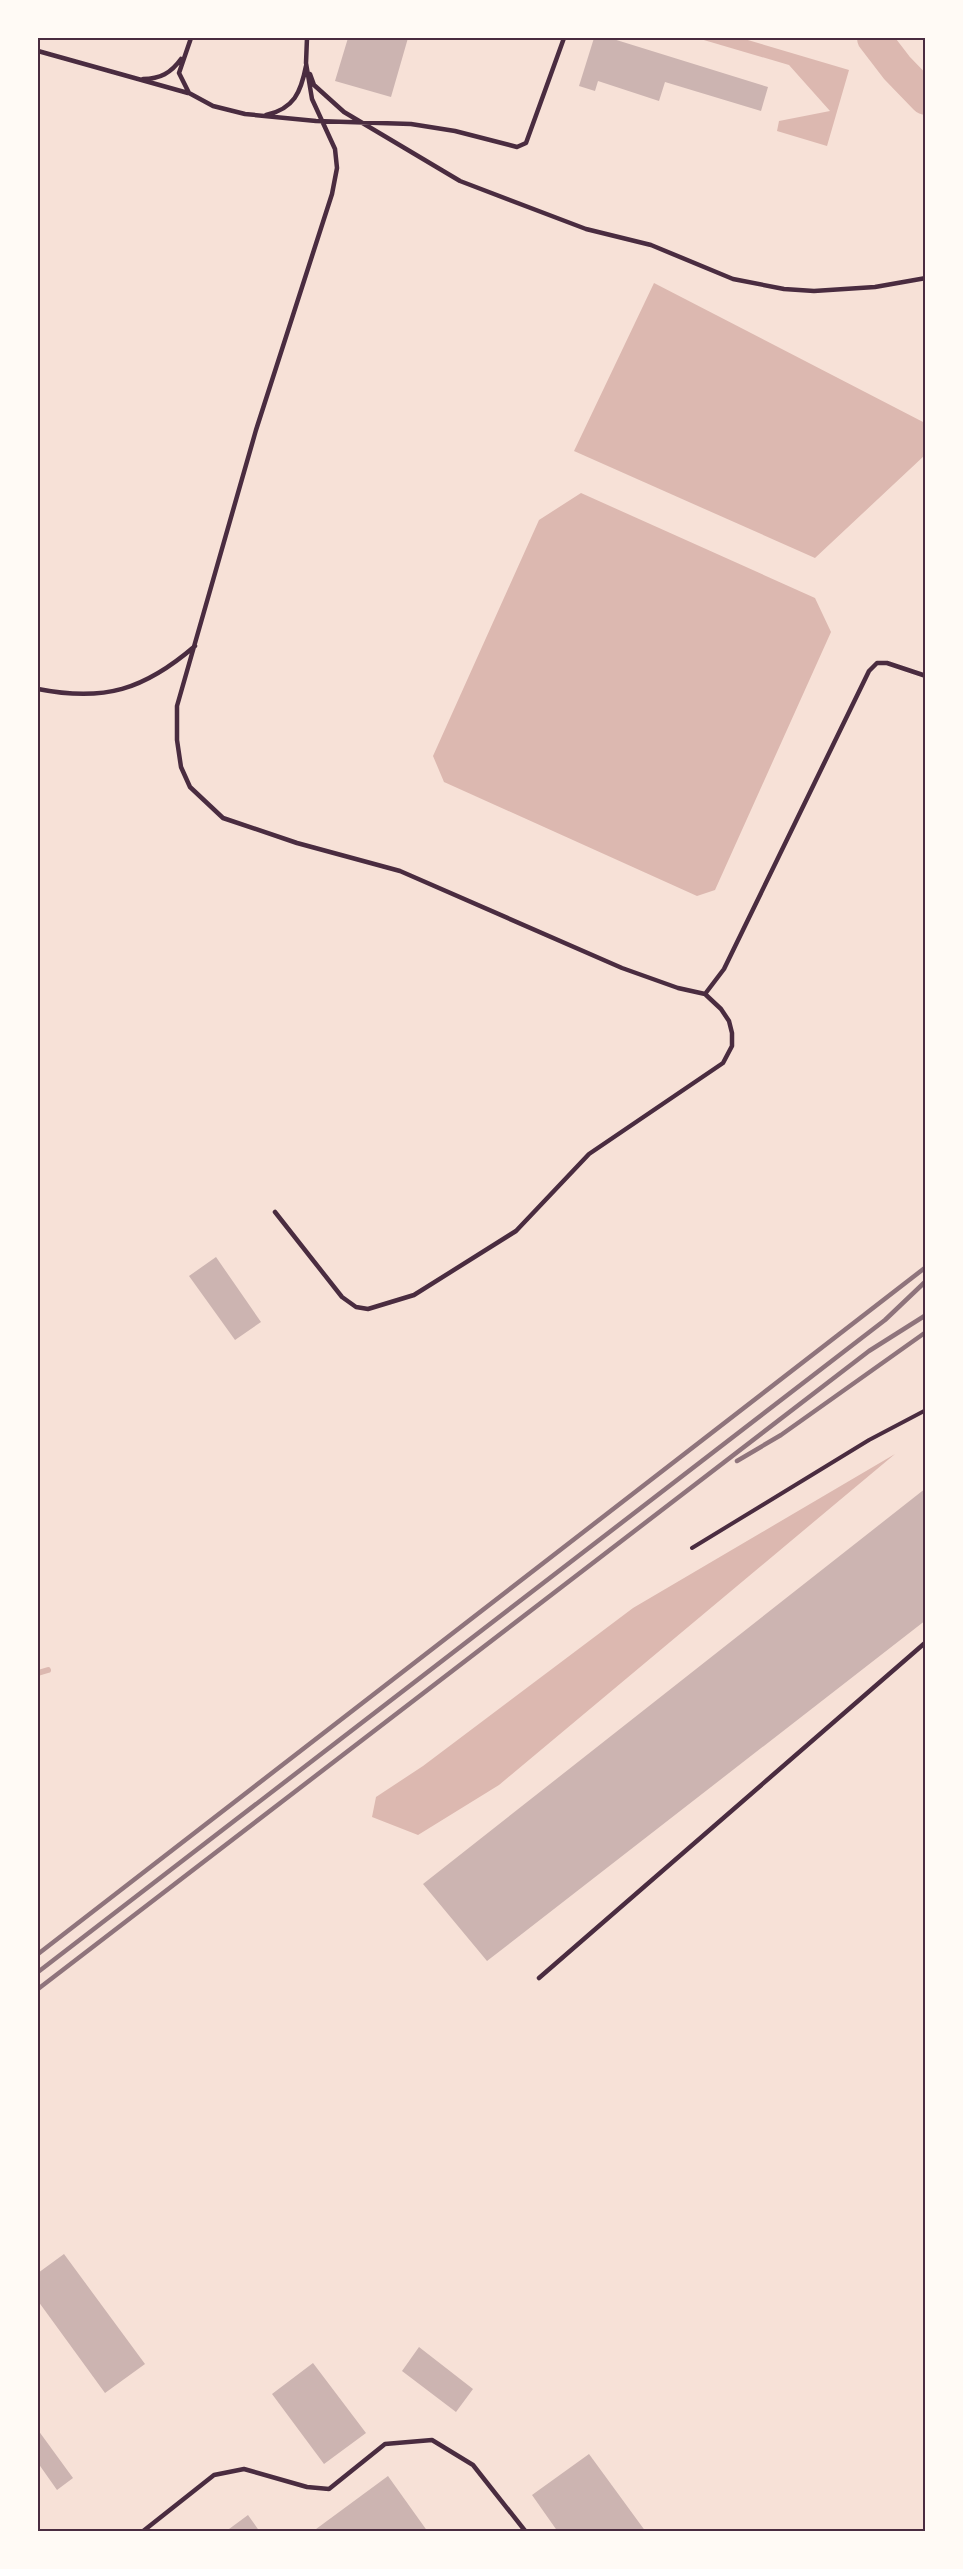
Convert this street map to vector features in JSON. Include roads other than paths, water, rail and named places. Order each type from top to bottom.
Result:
[{"type":"lane","points":[[189,93],[179,73],[191,38]]},
{"type":"lane","points":[[38,51],[189,93],[213,106],[245,114],[265,116],[280,112],[290,106],[301,86],[306,63],[307,38]]},
{"type":"lane","points":[[245,114],[435,127],[513,147],[522,146],[526,143],[564,38]]},
{"type":"lane","points":[[135,78],[161,76],[177,66],[186,52]]},
{"type":"lane","points":[[275,1212],[342,1297],[356,1307],[368,1309],[414,1295],[516,1231],[589,1154],[723,1063],[732,1046],[729,1021],[721,1009],[705,994],[678,988],[622,968],[400,871],[297,843],[223,818],[190,787],[181,767],[177,740],[177,706],[256,430],[332,194],[337,168],[335,149],[312,99],[306,63]]},
{"type":"lane","points":[[306,63],[315,84],[344,112],[362,123],[460,181],[586,229],[651,245],[733,279],[784,289],[814,291],[874,287],[926,278]]},
{"type":"lane","points":[[38,689],[91,696],[113,693],[172,666],[195,646]]},
{"type":"lane","points":[[705,994],[724,969],[869,670],[877,663],[887,663],[926,676]]},
{"type":"lane","points":[[539,1978],[926,1641]]},
{"type":"lane","points":[[142,2532],[214,2475],[244,2469],[307,2487],[329,2489],[385,2444],[432,2440],[473,2465],[526,2532]]},
{"type":"waterway","points":[[874,38],[897,68],[926,98]]},
{"type":"waterway","points":[[38,1673],[48,1670]]},
{"type":"railway","points":[[38,1954],[926,1267]]},
{"type":"railway","points":[[38,1972],[885,1320],[926,1281]]},
{"type":"railway","points":[[38,1989],[869,1351],[926,1315]]},
{"type":"railway","points":[[737,1461],[781,1435],[926,1332]]}]
